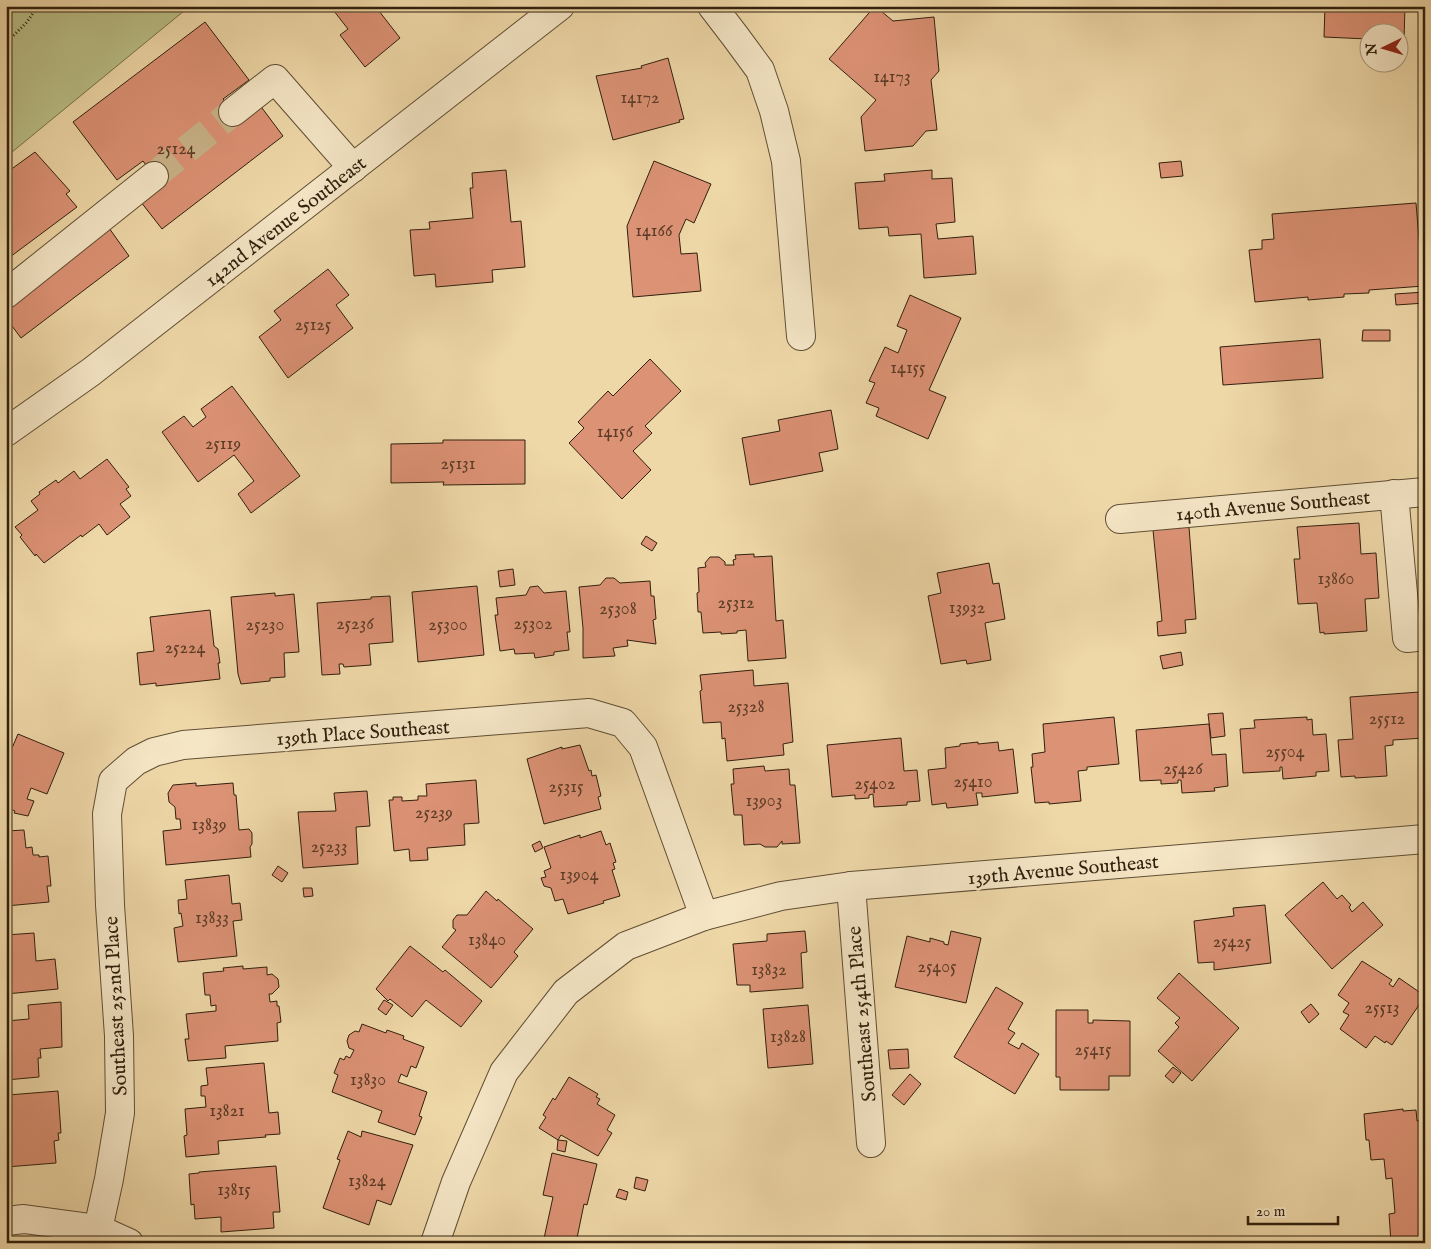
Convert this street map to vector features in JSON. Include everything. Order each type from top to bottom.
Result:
[{"type":"street","name":"142nd Avenue Southeast","points":[[6,432],[90,372],[560,6]]},
{"type":"street","points":[[712,6],[760,70],[774,111],[786,161],[802,336]]},
{"type":"street","points":[[233,112],[275,79],[353,168]]},
{"type":"street","points":[[6,294],[154,176]]},
{"type":"street","name":"140th Avenue Southeast","points":[[1120,519],[1425,492]]},
{"type":"street","points":[[1394,494],[1407,638],[1425,636]]},
{"type":"street","name":"139th Place Southeast","points":[[113,781],[136,761],[154,752],[183,745],[589,713],[622,723],[643,747],[704,916]]},
{"type":"street","name":"Southeast 252nd Place","points":[[98,1229],[120,1113],[119,1036],[110,905],[107,814],[113,781]]},
{"type":"street","name":"139th Avenue Southeast","points":[[435,1243],[456,1182],[504,1072],[566,992],[626,946],[704,916],[781,896],[850,886],[1425,839]]},
{"type":"street","name":"Southeast 254th Place","points":[[850,886],[871,1143]]},
{"type":"street","points":[[6,1221],[24,1219],[98,1229],[129,1243]]},
{"type":"path","points":[[6,43],[27,22],[38,6]]},
{"type":"green space","points":[[6,6],[190,6],[6,157]]},
{"type":"building","points":[[330,6],[386,6],[382,10],[379,7],[379,11],[400,38],[365,67],[340,35],[348,29]]},
{"type":"building","points":[[875,6],[893,21],[934,17],[939,71],[931,80],[937,130],[926,131],[913,146],[865,151],[861,117],[876,100],[829,59]]},
{"type":"building","points":[[1325,6],[1405,6],[1405,22],[1358,22],[1358,39],[1324,37]]},
{"type":"building","points":[[205,22],[249,80],[223,99],[239,120],[259,104],[283,136],[162,229],[137,197],[158,182],[143,161],[117,180],[73,122]]},
{"type":"building","points":[[668,58],[684,119],[679,120],[680,122],[613,140],[596,76],[642,68],[641,66]]},
{"type":"building","points":[[35,152],[70,191],[66,194],[77,207],[6,260],[6,173]]},
{"type":"building","points":[[654,161],[711,184],[694,223],[686,219],[679,235],[681,254],[697,253],[701,291],[633,297],[627,226]]},
{"type":"building","points":[[1181,161],[1183,176],[1161,178],[1159,163]]},
{"type":"building","points":[[506,170],[511,222],[521,221],[525,267],[492,270],[493,282],[436,287],[435,274],[414,276],[410,230],[430,229],[429,222],[473,218],[470,188],[473,188],[472,173]]},
{"type":"building","points":[[932,170],[932,179],[952,178],[955,222],[936,224],[938,239],[973,236],[976,274],[924,278],[921,234],[889,236],[888,227],[859,229],[855,183],[885,181],[884,174]]},
{"type":"building","points":[[1416,203],[1420,251],[1425,251],[1425,266],[1422,267],[1424,286],[1369,290],[1369,293],[1344,294],[1344,297],[1308,300],[1308,297],[1255,302],[1249,250],[1262,249],[1262,240],[1274,239],[1272,214]]},
{"type":"building","points":[[109,228],[129,256],[21,338],[6,318],[6,305]]},
{"type":"building","points":[[328,269],[349,295],[336,305],[353,328],[288,378],[259,337],[281,320],[274,311]]},
{"type":"building","points":[[1425,292],[1425,303],[1396,305],[1395,294]]},
{"type":"building","points":[[910,295],[961,318],[929,390],[946,397],[928,439],[876,416],[879,408],[866,403],[875,383],[869,381],[885,347],[898,353],[907,330],[897,326]]},
{"type":"building","points":[[1363,330],[1390,330],[1390,341],[1362,341]]},
{"type":"building","points":[[1320,339],[1323,378],[1223,385],[1220,347]]},
{"type":"building","points":[[650,359],[681,391],[645,426],[652,433],[633,451],[651,470],[622,499],[569,443],[584,428],[578,422],[608,391],[613,396]]},
{"type":"building","points":[[232,386],[300,476],[251,513],[238,494],[254,481],[234,455],[198,482],[162,432],[184,416],[193,427],[206,417],[201,409]]},
{"type":"building","points":[[831,410],[838,449],[819,453],[823,471],[750,485],[742,438],[780,431],[778,420]]},
{"type":"building","points":[[443,440],[525,440],[525,484],[443,485],[444,482],[391,483],[391,444],[443,443]]},
{"type":"building","points":[[107,459],[129,487],[126,489],[131,496],[120,504],[130,517],[107,535],[99,524],[44,563],[36,554],[35,556],[20,537],[22,535],[15,527],[38,510],[31,501],[40,494],[39,492],[56,480],[58,483],[74,471],[80,479]]},
{"type":"building","points":[[1359,523],[1361,554],[1376,553],[1379,598],[1365,599],[1367,631],[1320,633],[1317,603],[1298,604],[1294,559],[1300,559],[1297,527]]},
{"type":"building","points":[[1189,527],[1196,619],[1185,620],[1186,633],[1158,636],[1157,622],[1162,621],[1153,530]]},
{"type":"building","points":[[646,536],[657,543],[652,551],[641,544]]},
{"type":"building","points":[[754,554],[754,557],[772,556],[776,621],[783,620],[786,658],[748,661],[746,630],[737,631],[737,633],[703,633],[701,612],[698,612],[698,568],[706,567],[705,563],[710,557],[719,557],[725,562],[725,565],[734,565],[735,555]]},
{"type":"building","points":[[989,563],[993,584],[999,583],[1005,619],[985,623],[991,660],[967,664],[966,660],[941,664],[928,596],[941,593],[937,573]]},
{"type":"building","points":[[513,569],[515,585],[500,587],[498,571]]},
{"type":"building","points":[[606,578],[614,578],[620,583],[650,581],[651,596],[654,596],[656,619],[653,620],[656,644],[627,640],[628,646],[613,648],[615,656],[583,658],[583,628],[579,587],[600,585]]},
{"type":"building","points":[[477,586],[484,655],[418,662],[412,592]]},
{"type":"building","points":[[538,586],[544,593],[566,591],[570,632],[567,632],[569,650],[535,658],[534,653],[515,654],[514,649],[500,651],[495,615],[498,615],[496,598],[526,595],[530,587]]},
{"type":"building","points":[[275,593],[275,596],[294,594],[299,652],[284,653],[285,677],[270,678],[270,681],[241,684],[238,674],[231,597]]},
{"type":"building","points":[[390,596],[393,642],[369,644],[371,665],[344,667],[343,664],[339,664],[340,674],[322,675],[317,603]]},
{"type":"building","points":[[210,610],[214,646],[218,649],[220,679],[156,686],[156,683],[140,685],[137,653],[154,651],[150,617]]},
{"type":"building","points":[[1181,652],[1183,665],[1163,669],[1160,656]]},
{"type":"building","points":[[753,670],[754,686],[788,683],[793,742],[783,744],[784,755],[727,761],[725,738],[722,739],[721,722],[703,723],[700,675]]},
{"type":"building","points":[[1420,692],[1424,738],[1393,740],[1393,745],[1385,746],[1387,776],[1341,777],[1338,740],[1353,739],[1350,697]]},
{"type":"building","points":[[1223,713],[1225,736],[1211,738],[1208,714]]},
{"type":"building","points":[[1114,717],[1119,764],[1087,767],[1087,770],[1078,771],[1081,801],[1049,804],[1049,802],[1035,803],[1031,767],[1033,767],[1032,754],[1045,752],[1043,724]]},
{"type":"building","points":[[1307,717],[1307,720],[1312,719],[1313,735],[1326,734],[1329,771],[1316,772],[1316,776],[1283,779],[1282,767],[1280,767],[1280,771],[1243,773],[1240,729],[1255,728],[1254,720]]},
{"type":"building","points":[[1209,724],[1212,755],[1226,754],[1228,786],[1214,788],[1215,791],[1182,793],[1181,780],[1178,780],[1178,783],[1161,784],[1161,780],[1140,781],[1136,730]]},
{"type":"building","points":[[18,734],[64,753],[47,794],[31,788],[27,799],[34,801],[28,816],[14,813],[15,811],[6,807],[6,746],[12,748]]},
{"type":"building","points":[[901,738],[904,771],[917,770],[920,801],[907,802],[907,805],[874,807],[873,794],[869,795],[869,798],[855,799],[855,795],[832,797],[827,745]]},
{"type":"building","points":[[978,742],[978,744],[998,742],[999,751],[1013,749],[1018,793],[982,797],[982,793],[976,793],[978,805],[947,808],[946,803],[932,805],[928,770],[946,768],[945,748]]},
{"type":"building","points":[[580,745],[589,771],[591,770],[592,776],[596,775],[601,796],[598,797],[601,809],[544,824],[527,759],[562,747],[562,749]]},
{"type":"building","points":[[764,766],[765,771],[789,769],[790,785],[795,785],[800,843],[782,844],[782,841],[777,847],[765,847],[760,844],[744,845],[742,815],[734,815],[731,784],[734,784],[733,769]]},
{"type":"building","points":[[476,780],[479,823],[464,824],[465,845],[427,848],[428,860],[410,861],[409,849],[394,851],[389,800],[393,800],[393,797],[402,797],[402,801],[418,800],[418,796],[427,796],[426,784]]},
{"type":"building","points":[[196,783],[196,786],[233,783],[239,830],[249,829],[252,833],[251,857],[166,865],[163,831],[181,829],[180,819],[176,819],[175,807],[169,802],[168,793],[173,785]]},
{"type":"building","points":[[367,791],[370,826],[356,827],[358,864],[303,868],[298,812],[336,811],[334,793]]},
{"type":"building","points":[[24,830],[26,848],[32,847],[33,855],[39,855],[39,857],[48,856],[51,886],[47,886],[49,902],[6,906],[6,831]]},
{"type":"building","points":[[601,831],[606,845],[610,843],[616,862],[613,863],[615,869],[612,870],[620,896],[568,914],[563,899],[555,901],[551,888],[544,886],[541,878],[546,877],[544,871],[551,868],[544,847],[580,835],[580,838]]},
{"type":"building","points":[[540,841],[543,848],[535,852],[532,845]]},
{"type":"building","points":[[278,866],[288,873],[282,882],[272,875]]},
{"type":"building","points":[[229,875],[232,904],[240,903],[242,920],[233,921],[237,956],[178,962],[174,928],[183,926],[181,913],[179,914],[178,900],[187,899],[185,880]]},
{"type":"building","points":[[1323,882],[1337,899],[1342,895],[1351,905],[1349,907],[1352,912],[1363,902],[1383,925],[1332,969],[1285,915]]},
{"type":"building","points":[[303,888],[312,888],[313,896],[304,897]]},
{"type":"building","points":[[486,891],[533,929],[514,952],[518,956],[491,988],[442,947],[456,930],[453,928],[453,920],[457,915],[467,915]]},
{"type":"building","points":[[1265,905],[1271,963],[1214,970],[1214,962],[1198,963],[1194,921],[1234,916],[1233,908]]},
{"type":"building","points":[[805,931],[807,952],[801,953],[803,988],[750,992],[750,985],[737,985],[733,944],[767,941],[767,934]]},
{"type":"building","points":[[951,931],[981,938],[966,1003],[895,987],[907,936],[930,942],[930,938],[948,945]]},
{"type":"building","points":[[34,933],[36,961],[55,959],[58,989],[6,994],[6,935]]},
{"type":"building","points":[[410,946],[443,972],[445,970],[482,1001],[461,1027],[426,1000],[412,1017],[390,999],[388,1001],[376,989]]},
{"type":"building","points":[[1362,961],[1392,980],[1389,984],[1393,987],[1399,978],[1425,996],[1392,1045],[1386,1041],[1385,1043],[1375,1036],[1366,1048],[1340,1029],[1349,1015],[1343,1012],[1349,1003],[1338,995]]},
{"type":"building","points":[[243,966],[243,969],[267,967],[267,975],[272,974],[278,979],[279,987],[272,994],[269,994],[270,1002],[277,1001],[277,1006],[279,1006],[281,1022],[277,1023],[278,1041],[225,1046],[226,1058],[188,1061],[185,1039],[189,1039],[186,1014],[216,1011],[216,1005],[211,1006],[210,995],[205,995],[203,973],[224,971],[223,968]]},
{"type":"building","points":[[1179,973],[1239,1028],[1192,1081],[1158,1051],[1179,1027],[1175,1023],[1180,1018],[1157,998]]},
{"type":"building","points":[[996,987],[1023,1003],[1008,1029],[1015,1033],[1008,1043],[1019,1049],[1022,1043],[1039,1054],[1015,1094],[954,1057]]},
{"type":"building","points":[[384,1000],[393,1005],[386,1015],[378,1009]]},
{"type":"building","points":[[61,1002],[62,1047],[40,1049],[41,1058],[38,1058],[39,1077],[6,1080],[6,1021],[29,1019],[28,1005]]},
{"type":"building","points":[[1311,1004],[1319,1014],[1309,1023],[1301,1012]]},
{"type":"building","points":[[808,1005],[813,1064],[768,1068],[763,1009]]},
{"type":"building","points":[[1056,1010],[1088,1010],[1088,1023],[1093,1023],[1093,1020],[1130,1021],[1130,1076],[1109,1076],[1109,1090],[1060,1090],[1060,1077],[1056,1077]]},
{"type":"building","points":[[362,1024],[386,1033],[387,1030],[404,1036],[403,1039],[424,1047],[416,1068],[411,1066],[407,1077],[401,1074],[398,1082],[427,1092],[419,1116],[422,1117],[415,1135],[378,1122],[382,1111],[332,1092],[338,1075],[334,1073],[340,1058],[344,1060],[346,1056],[350,1058],[354,1050],[349,1048],[347,1041],[349,1035],[355,1031],[359,1032]]},
{"type":"building","points":[[908,1049],[909,1068],[890,1069],[888,1050]]},
{"type":"building","points":[[264,1063],[269,1113],[278,1112],[280,1134],[218,1141],[219,1154],[186,1157],[184,1136],[187,1135],[185,1109],[206,1107],[205,1096],[201,1096],[201,1086],[208,1085],[206,1068]]},
{"type":"building","points":[[1173,1067],[1181,1073],[1173,1083],[1165,1076]]},
{"type":"building","points":[[910,1074],[921,1084],[904,1105],[892,1095]]},
{"type":"building","points":[[569,1077],[598,1094],[596,1097],[600,1099],[597,1104],[615,1115],[607,1130],[612,1133],[598,1156],[561,1135],[558,1140],[539,1128],[546,1117],[543,1115],[553,1098],[555,1100]]},
{"type":"building","points":[[58,1091],[61,1133],[58,1133],[59,1140],[54,1141],[56,1163],[6,1167],[6,1110],[9,1110],[8,1095]]},
{"type":"building","points":[[1403,1109],[1403,1111],[1416,1110],[1417,1121],[1425,1120],[1425,1243],[1391,1243],[1389,1214],[1395,1213],[1392,1178],[1386,1179],[1384,1159],[1371,1160],[1369,1140],[1366,1140],[1364,1114]]},
{"type":"building","points":[[348,1131],[361,1137],[362,1131],[413,1145],[391,1205],[377,1200],[369,1225],[323,1208],[340,1160],[337,1159]]},
{"type":"building","points":[[558,1140],[567,1141],[565,1152],[557,1150]]},
{"type":"building","points":[[552,1153],[597,1164],[587,1205],[584,1204],[576,1243],[543,1243],[553,1197],[543,1195]]},
{"type":"building","points":[[276,1166],[280,1212],[273,1212],[274,1228],[221,1232],[221,1217],[195,1219],[194,1204],[191,1205],[189,1174]]},
{"type":"building","points":[[636,1177],[648,1180],[645,1191],[634,1188]]},
{"type":"building","points":[[619,1189],[628,1192],[626,1200],[616,1197]]},
{"type":"tunnel","points":[[154,176],[233,112]]}]
